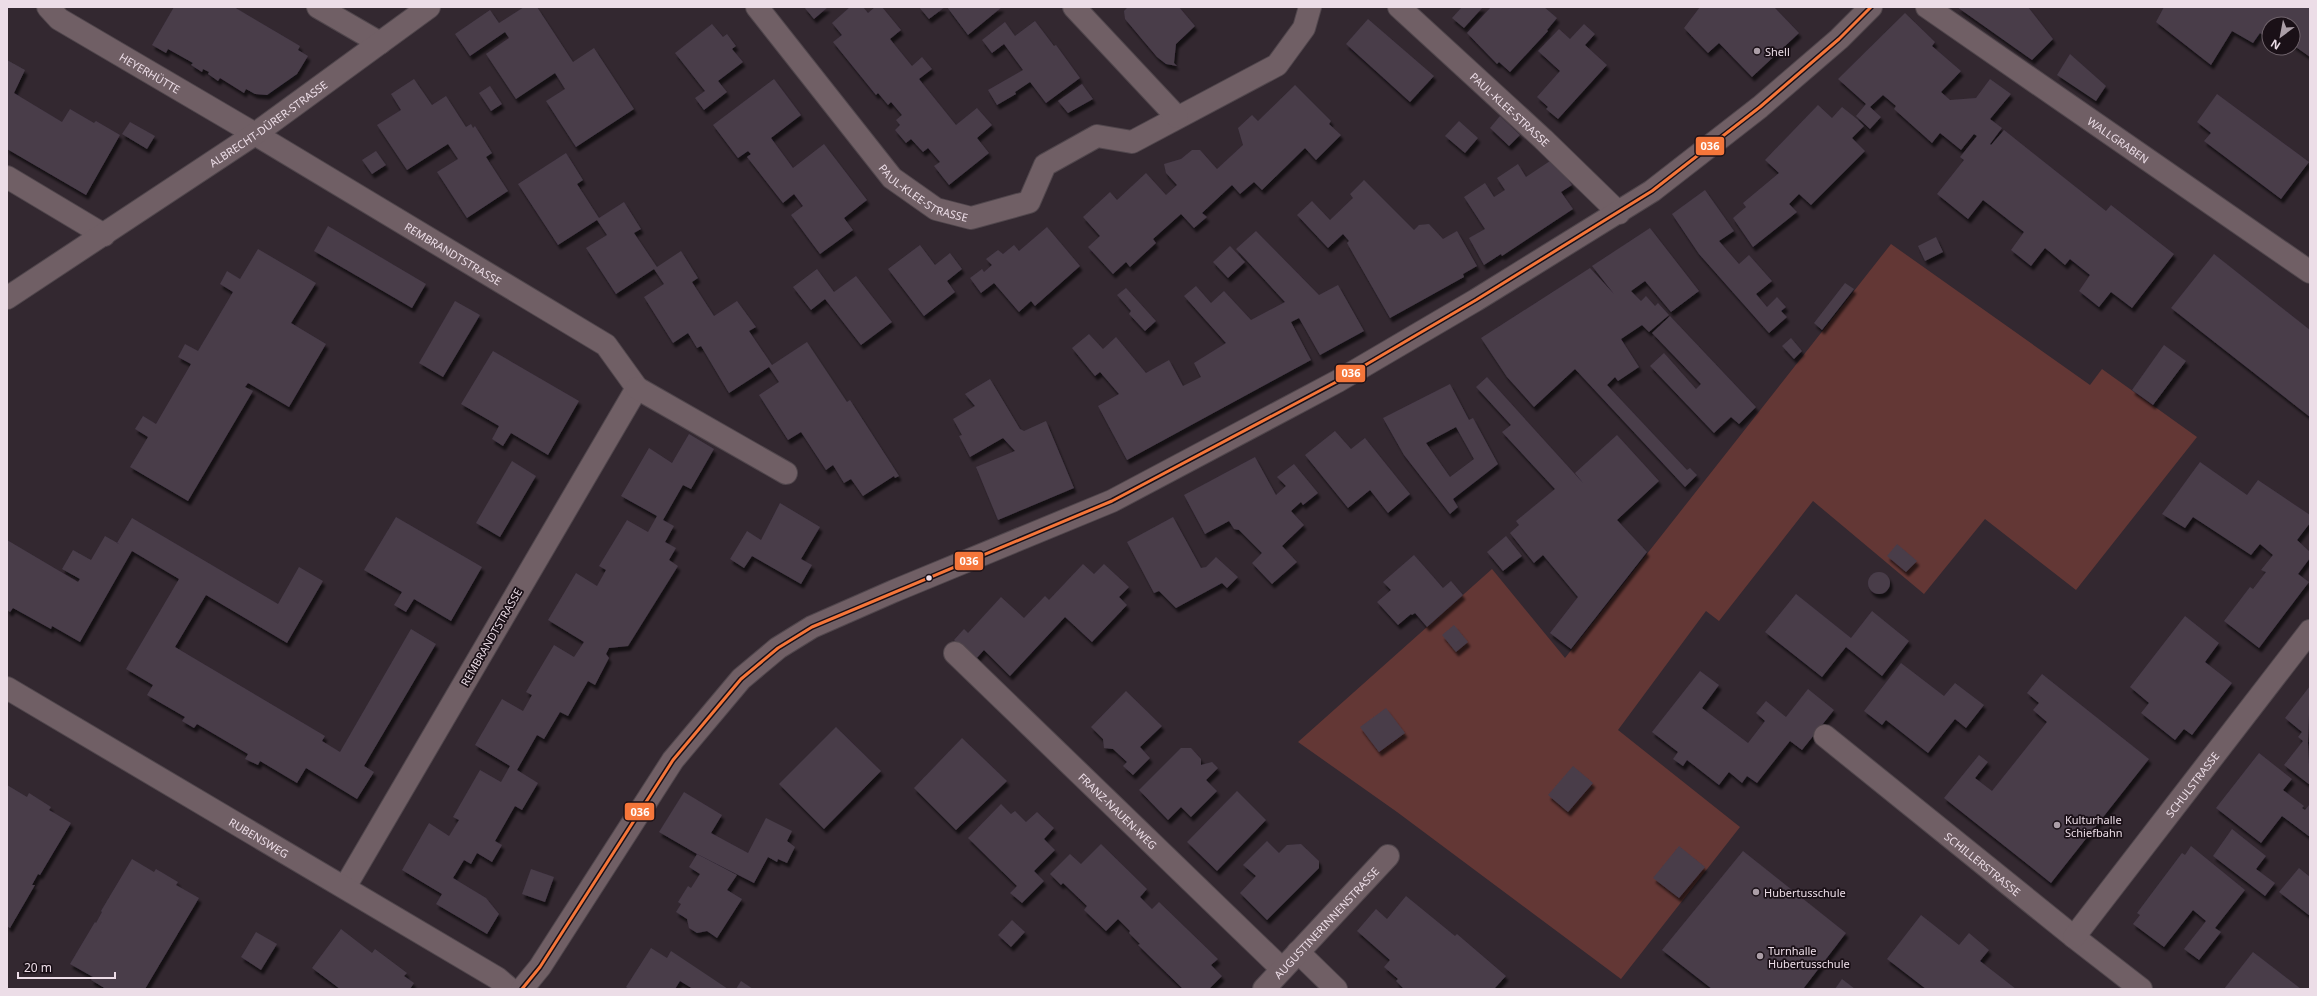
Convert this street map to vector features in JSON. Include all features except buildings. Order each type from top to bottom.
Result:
[{"type":"street","name":"HEYERHÜTTE","points":[[48,7],[59,19],[255,134]]},
{"type":"street","points":[[318,7],[380,42]]},
{"type":"street","name":"ALBRECHT-DÜRER-STRASSE","points":[[7,298],[255,134],[429,7]]},
{"type":"street","name":"PAUL-KLEE-STRASSE","points":[[757,7],[892,178],[936,209],[971,218],[1029,202],[1045,165],[1097,136],[1132,142],[1176,117],[1277,65],[1304,28],[1310,7]]},
{"type":"street","points":[[1074,7],[1176,117]]},
{"type":"street","name":"PAUL-KLEE-STRASSE","points":[[1399,7],[1543,139],[1619,213]]},
{"type":"street","points":[[522,989],[540,967],[673,760],[741,679],[778,648],[812,627],[1119,497],[1338,381],[1476,300],[1619,213],[1652,191],[1760,107],[1839,39],[1871,7]]},
{"type":"street","name":"WALLGRABEN","points":[[1926,7],[2310,272]]},
{"type":"street","name":"REMBRANDTSTRASSE","points":[[255,134],[606,345],[638,388],[786,473]]},
{"type":"street","points":[[7,177],[104,234]]},
{"type":"street","name":"REMBRANDTSTRASSE","points":[[345,887],[638,388]]},
{"type":"street","name":"SCHULSTRASSE","points":[[2074,937],[2310,632]]},
{"type":"street","name":"FRANZ-NAUEN-WEG","points":[[955,653],[1282,969]]},
{"type":"street","name":"RUBENSWEG","points":[[7,688],[345,887],[497,978],[510,989]]},
{"type":"street","name":"SCHILLERSTRASSE","points":[[1825,736],[2074,937],[2142,989]]},
{"type":"street","name":"AUGUSTINERINNENSTRASSE","points":[[1264,989],[1388,856]]},
{"type":"street","points":[[1298,952],[1336,989]]},
{"type":"shaded area","points":[[1891,244],[2090,385],[2102,369],[2197,437],[2076,590],[1985,519],[1924,594],[1813,501],[1719,621],[1706,611],[1618,730],[1740,827],[1621,979],[1397,812],[1298,742],[1492,569],[1565,658]]},
{"type":"transit line","name":"036","points":[[522,989],[540,967],[673,760],[741,679],[778,648],[812,627],[1112,501],[1338,381],[1476,300],[1652,191],[1760,107],[1839,39],[1871,7]]},
{"type":"place","name":"Shell","points":[[1757,51]]},
{"type":"place","name":"Kulturhalle Schiefbahn","points":[[2057,825]]},
{"type":"place","name":"Hubertusschule","points":[[1756,892]]},
{"type":"place","name":"Turnhalle Hubertusschule","points":[[1760,956]]}]
